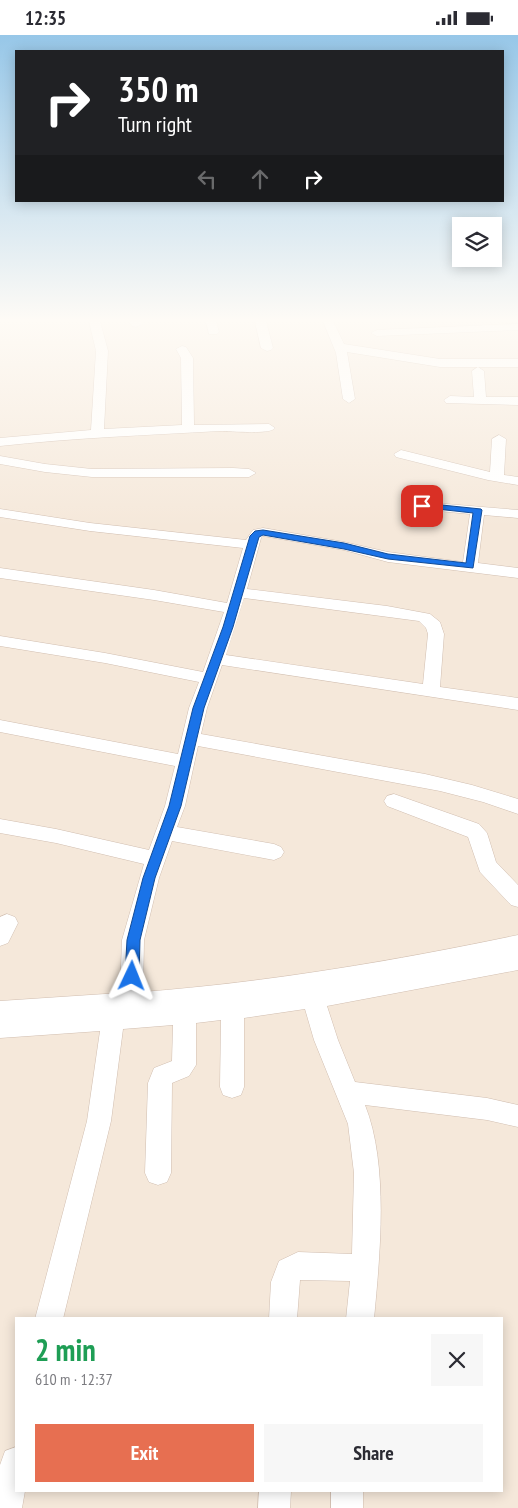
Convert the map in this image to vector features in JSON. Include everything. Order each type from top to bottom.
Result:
[{"type":"street","points":[[97,434],[100,390]]},
{"type":"street","points":[[187,390],[188,430]]},
{"type":"street","points":[[348,390],[349,399]]},
{"type":"street","points":[[479,390],[480,401]]},
{"type":"street","points":[[450,400],[518,401]]},
{"type":"street","points":[[0,442],[62,435],[231,427],[269,428]]},
{"type":"street","points":[[498,477],[499,439]]},
{"type":"street","points":[[401,454],[518,481]]},
{"type":"street","points":[[0,460],[34,466],[121,474],[221,471],[249,473]]},
{"type":"street","points":[[422,506],[518,514]]},
{"type":"street","points":[[470,566],[478,510]]},
{"type":"street","points":[[0,513],[90,527],[252,545]]},
{"type":"street","points":[[131,1001],[133,940],[149,878],[175,806],[198,708],[236,601],[254,536],[263,532],[344,546],[388,557],[518,573]]},
{"type":"street","points":[[0,573],[154,595],[387,611],[424,617],[434,626],[436,634],[431,691]]},
{"type":"street","points":[[0,641],[105,658],[209,679]]},
{"type":"street","points":[[216,659],[518,704]]},
{"type":"street","points":[[0,726],[186,762]]},
{"type":"street","points":[[191,739],[455,787],[496,798],[518,807]]},
{"type":"street","points":[[394,801],[472,829],[477,833],[487,866],[518,899]]},
{"type":"street","points":[[0,826],[56,836],[156,859]]},
{"type":"street","points":[[166,832],[274,852]]},
{"type":"street","points":[[0,1011],[206,995],[309,983],[426,963],[518,944]]},
{"type":"street","points":[[0,1028],[185,1014],[313,999],[432,979],[518,961]]},
{"type":"street","points":[[313,999],[326,1040],[360,1124],[366,1173],[365,1268],[360,1317]]},
{"type":"street","points":[[232,1009],[232,1087]]},
{"type":"street","points":[[158,1173],[160,1083],[162,1075],[184,1065],[185,1014]]},
{"type":"street","points":[[50,1317],[99,1121],[113,1019]]},
{"type":"street","points":[[346,1092],[487,1109],[518,1116]]},
{"type":"street","points":[[283,1317],[285,1282],[289,1271],[298,1266],[365,1268]]},
{"type":"street","points":[[6,1508],[15,1468]]},
{"type":"street","points":[[274,1508],[275,1492]]},
{"type":"street","points":[[347,1492],[347,1508]]},
{"type":"shaded area","points":[[0,390],[518,390],[518,1508],[0,1508]]},
{"type":"route","points":[[132,976],[133,940],[149,878],[175,806],[198,708],[228,627],[254,536],[263,532],[344,546],[388,557],[470,566],[478,510],[422,506]]}]
